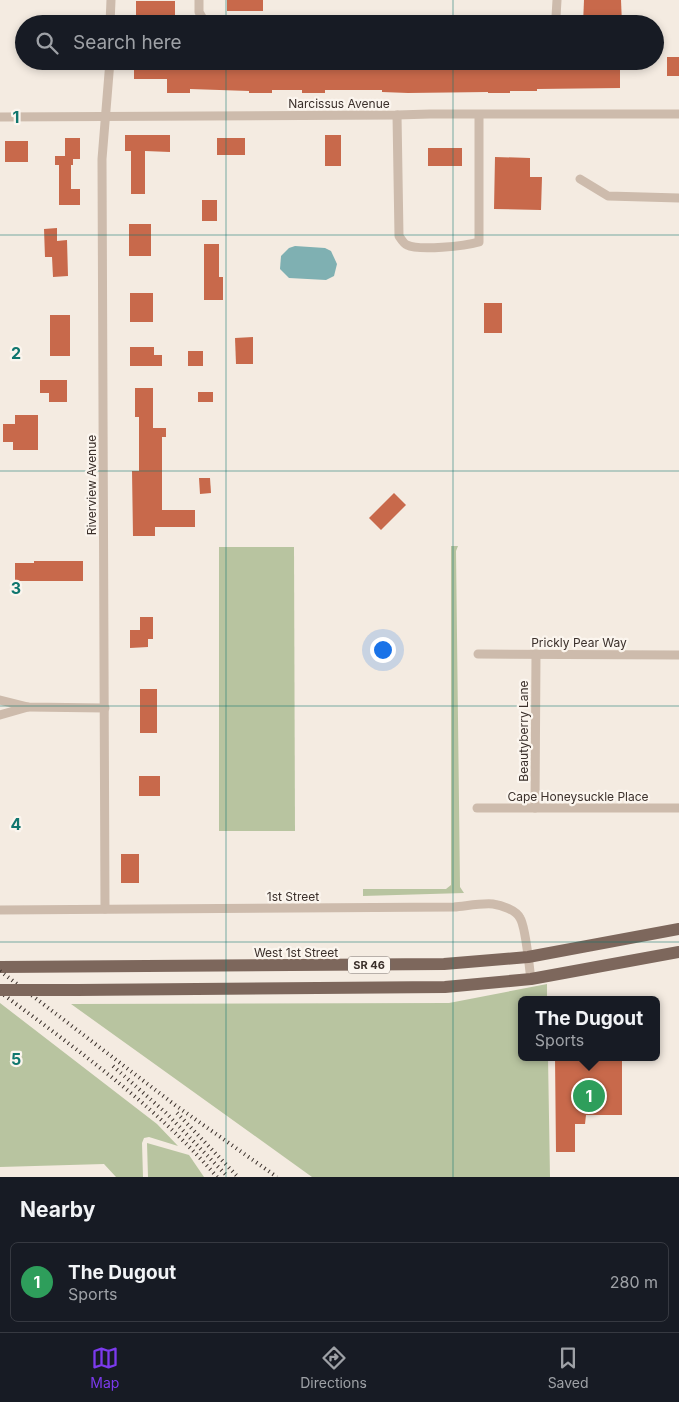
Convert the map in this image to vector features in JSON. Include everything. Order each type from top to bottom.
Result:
[{"type":"main road","name":"West 1st Street","points":[[0,967],[444,964],[528,956],[679,929]]},
{"type":"main road","name":"SR 46","points":[[0,990],[445,987],[531,979],[679,952]]},
{"type":"street","points":[[110,15],[111,0]]},
{"type":"street","points":[[199,0],[201,15]]},
{"type":"street","points":[[556,15],[558,0]]},
{"type":"street","name":"Riverview Avenue","points":[[105,909],[102,168],[109,70]]},
{"type":"street","points":[[397,115],[398,236],[407,245],[429,248],[465,246],[479,242],[479,114]]},
{"type":"street","name":"Narcissus Avenue","points":[[0,117],[679,114]]},
{"type":"street","points":[[580,179],[608,196],[679,198]]},
{"type":"street","name":"Prickly Pear Way","points":[[478,654],[679,655]]},
{"type":"street","name":"Beautyberry Lane","points":[[535,808],[536,654]]},
{"type":"street","points":[[0,700],[28,707],[105,708]]},
{"type":"street","points":[[0,715],[28,707]]},
{"type":"street","name":"Cape Honeysuckle Place","points":[[477,808],[679,808]]},
{"type":"street","name":"1st Street","points":[[0,910],[454,907],[492,904],[503,906],[516,913],[520,918],[531,979]]},
{"type":"green space","points":[[451,546],[458,546],[456,551],[460,887],[464,893],[363,896],[363,889],[446,889],[451,885]]},
{"type":"green space","points":[[219,547],[294,547],[295,831],[219,831]]},
{"type":"green space","points":[[547,984],[547,996],[518,996],[518,1061],[548,1061],[550,1177],[312,1177],[71,1004],[449,1003]]},
{"type":"green space","points":[[0,1003],[157,1124],[178,1146],[149,1137],[144,1138],[142,1143],[143,1177],[116,1177],[104,1164],[0,1167]]},
{"type":"green space","points":[[147,1143],[189,1155],[204,1177],[148,1177]]},
{"type":"water","points":[[295,246],[325,248],[331,251],[337,264],[334,276],[326,280],[289,278],[280,269],[281,256],[289,248]]},
{"type":"building","points":[[227,0],[263,0],[263,11],[227,11]]},
{"type":"building","points":[[584,0],[621,0],[622,15],[583,15]]},
{"type":"building","points":[[136,1],[175,1],[175,15],[136,15]]},
{"type":"building","points":[[667,57],[679,57],[679,76],[667,76]]},
{"type":"building","points":[[134,70],[620,70],[620,88],[537,89],[537,91],[510,91],[510,93],[408,93],[382,92],[382,90],[325,90],[325,93],[302,93],[302,90],[272,90],[272,93],[249,93],[249,91],[190,89],[190,93],[167,93],[167,79],[134,79]]},
{"type":"building","points":[[125,135],[170,135],[170,152],[145,151],[145,194],[131,194],[131,151],[125,151]]},
{"type":"building","points":[[325,135],[341,135],[341,166],[325,166]]},
{"type":"building","points":[[65,138],[80,138],[80,159],[73,159],[73,165],[71,165],[71,189],[80,189],[80,205],[59,205],[59,165],[55,165],[55,156],[65,156]]},
{"type":"building","points":[[217,138],[245,138],[245,155],[217,155]]},
{"type":"building","points":[[5,141],[28,141],[28,162],[5,162]]},
{"type":"building","points":[[428,148],[462,148],[462,166],[428,166]]},
{"type":"building","points":[[495,157],[530,158],[530,177],[542,177],[541,210],[494,209]]},
{"type":"building","points":[[202,200],[217,200],[217,221],[202,221]]},
{"type":"building","points":[[129,224],[151,224],[151,256],[129,256]]},
{"type":"building","points":[[57,228],[57,241],[67,240],[68,276],[53,277],[52,257],[45,257],[44,229]]},
{"type":"building","points":[[204,244],[219,244],[219,277],[223,277],[223,300],[204,300]]},
{"type":"building","points":[[130,293],[153,293],[153,322],[130,322]]},
{"type":"building","points":[[484,303],[502,303],[502,333],[484,333]]},
{"type":"building","points":[[50,315],[70,315],[70,356],[50,356]]},
{"type":"building","points":[[253,337],[253,364],[236,364],[235,338]]},
{"type":"building","points":[[130,347],[154,347],[154,355],[162,355],[162,366],[130,366]]},
{"type":"building","points":[[188,351],[203,351],[203,366],[188,366]]},
{"type":"building","points":[[40,380],[67,380],[67,402],[49,402],[49,393],[40,393]]},
{"type":"building","points":[[135,388],[153,388],[153,428],[166,428],[166,437],[162,437],[162,510],[195,510],[195,527],[155,527],[155,536],[133,536],[132,471],[139,471],[139,417],[135,417]]},
{"type":"building","points":[[198,392],[213,392],[213,402],[198,402]]},
{"type":"building","points":[[15,415],[38,415],[38,450],[13,450],[13,442],[3,442],[3,424],[15,424]]},
{"type":"building","points":[[199,478],[210,478],[211,493],[200,494]]},
{"type":"building","points":[[394,493],[406,505],[381,530],[369,518]]},
{"type":"building","points":[[34,561],[83,561],[83,581],[15,581],[15,563],[34,563]]},
{"type":"building","points":[[140,617],[153,617],[153,639],[148,639],[148,647],[130,648],[130,630],[140,630]]},
{"type":"building","points":[[140,689],[157,689],[157,733],[140,733]]},
{"type":"building","points":[[139,776],[160,776],[160,796],[139,796]]},
{"type":"building","points":[[121,854],[139,854],[139,883],[121,883]]},
{"type":"building","points":[[555,1061],[622,1061],[622,1115],[586,1115],[585,1124],[575,1124],[575,1152],[556,1152]]},
{"type":"railway","points":[[0,971],[175,1105],[277,1177]]},
{"type":"railway","points":[[0,992],[86,1057],[141,1102],[168,1126],[217,1177]]},
{"type":"railway","points":[[113,1066],[166,1113],[228,1177]]},
{"type":"railway","points":[[177,1113],[238,1177]]},
{"type":"place","name":"The Dugout","points":[[589,1096]]}]
